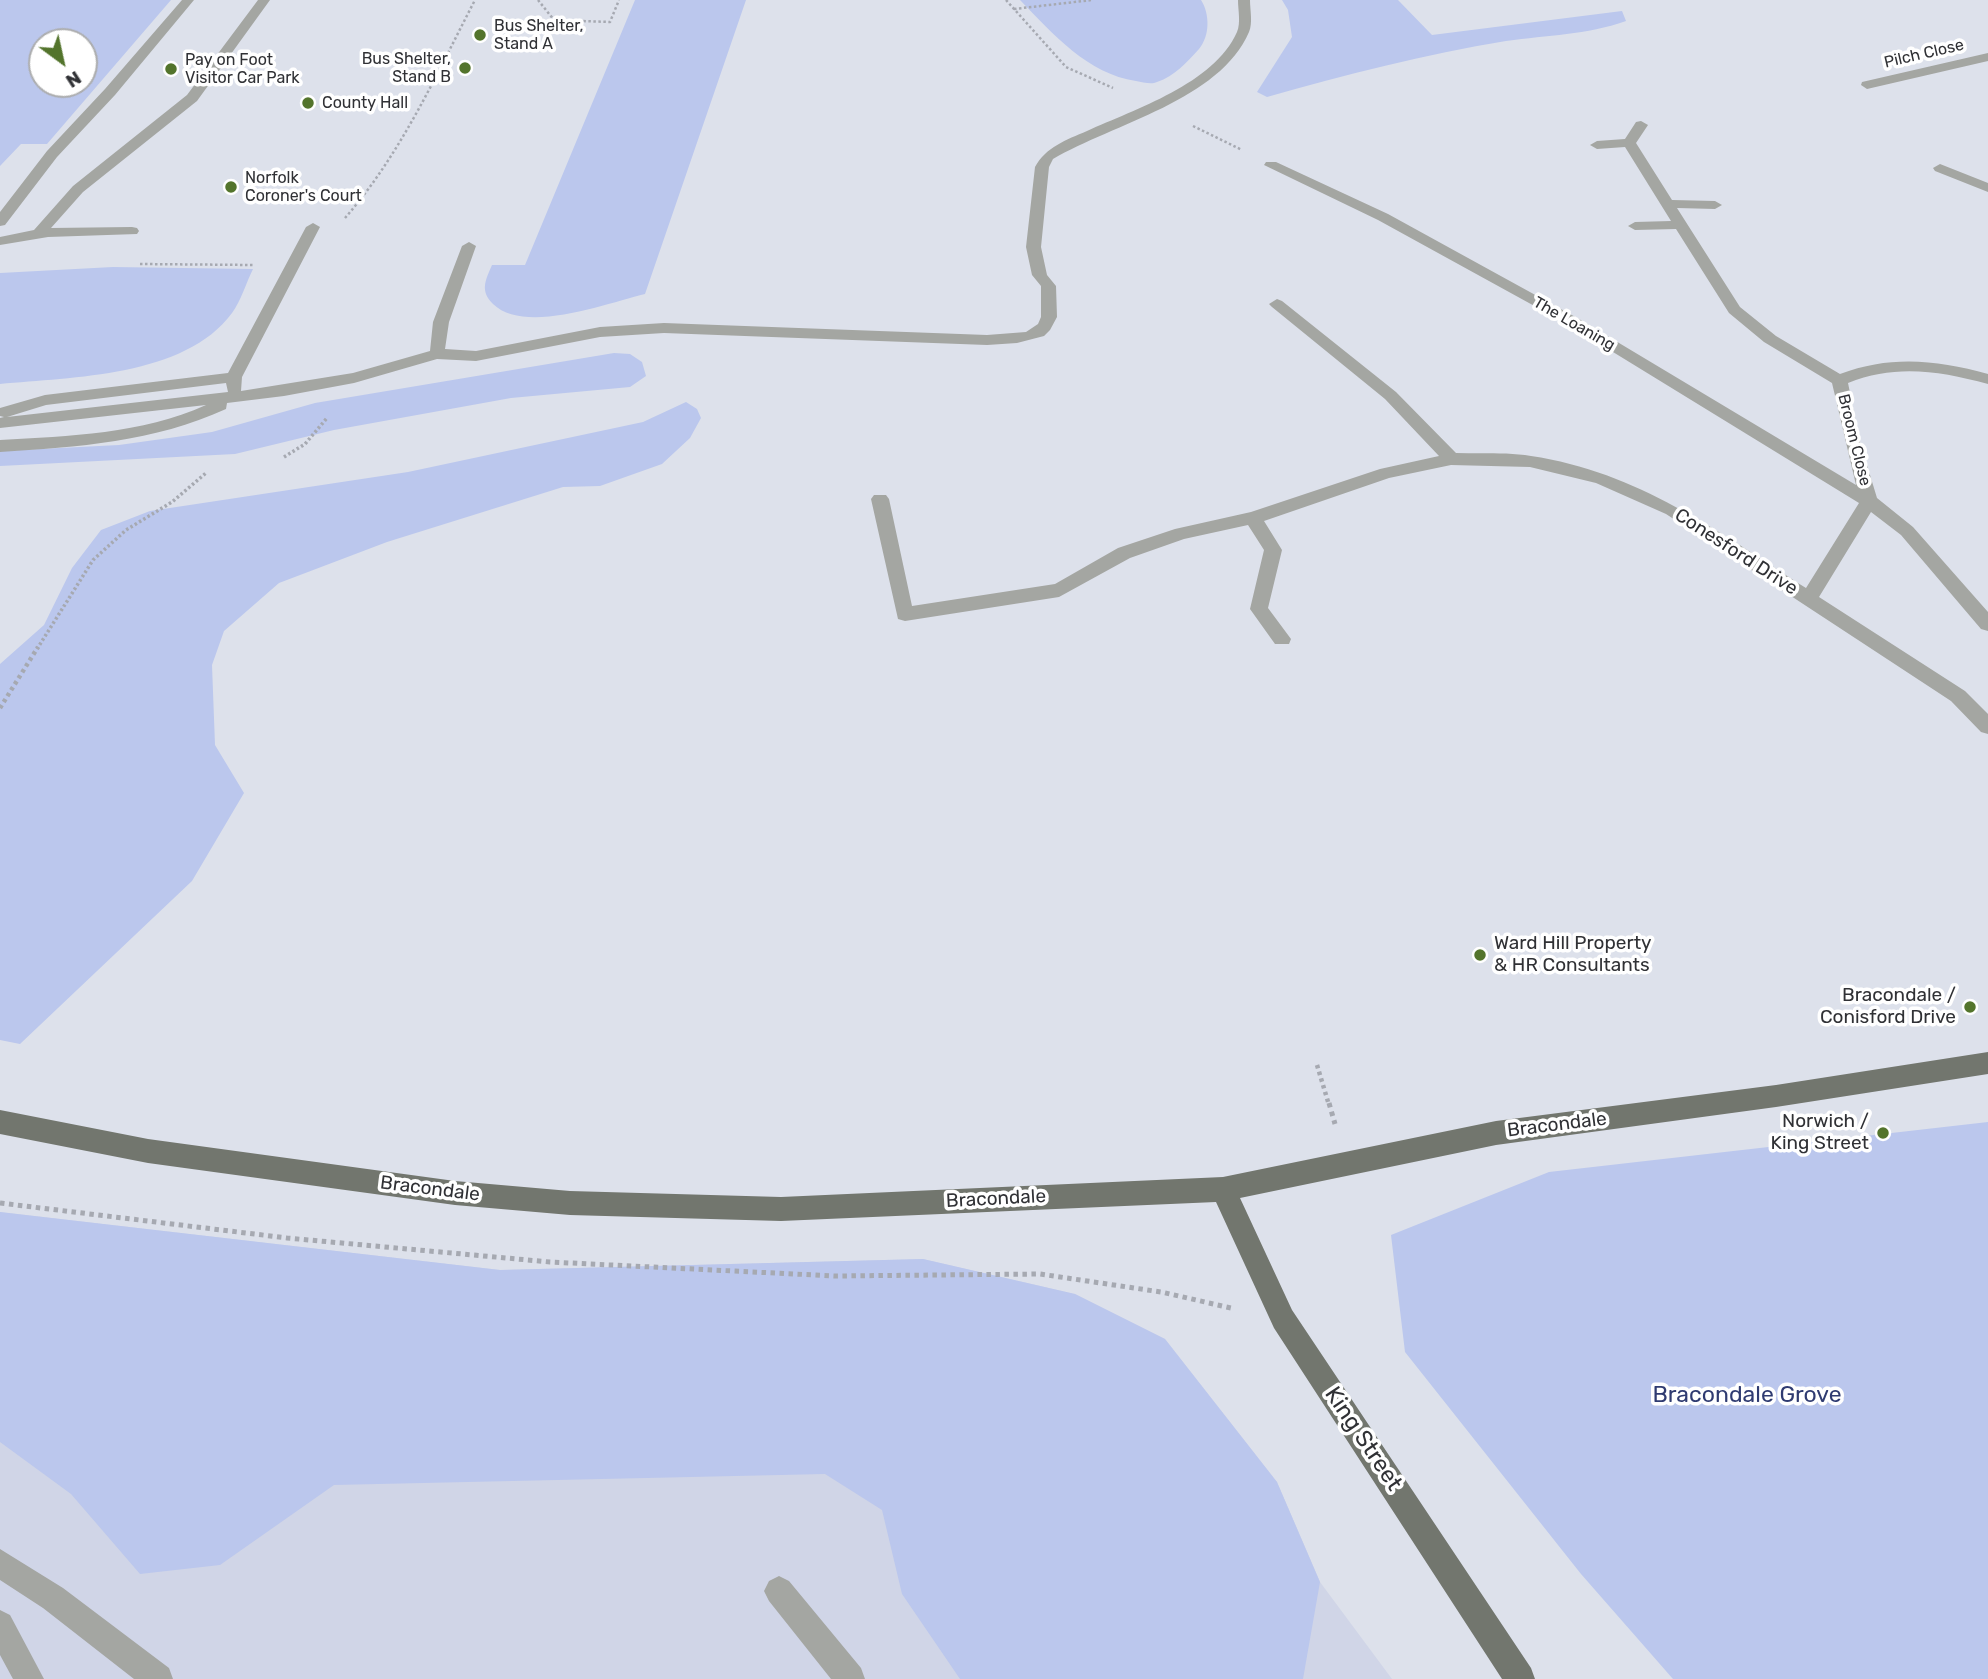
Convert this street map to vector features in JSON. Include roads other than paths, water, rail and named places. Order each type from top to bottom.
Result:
[{"type":"main road","name":"Bracondale","points":[[0,1122],[161,1153],[455,1193],[570,1203],[781,1209],[1223,1189],[1347,1166],[1496,1133],[1776,1096],[1988,1063]]},
{"type":"main road","name":"King Street","points":[[1223,1189],[1283,1319],[1517,1678]]},
{"type":"street","points":[[0,222],[52,154],[110,92],[188,0]]},
{"type":"street","points":[[37,235],[78,189],[192,97],[264,0]]},
{"type":"street","points":[[0,423],[234,398],[354,378],[438,354],[476,356],[600,332],[664,328],[987,340],[1033,334],[1046,328],[1051,317],[1048,286],[1041,280],[1033,260],[1042,167],[1055,150],[1155,107],[1206,76],[1231,52],[1243,31],[1248,12],[1244,0]]},
{"type":"street","name":"Pilch Close","points":[[1867,85],[1988,57]]},
{"type":"street","points":[[1597,145],[1629,143],[1641,125]]},
{"type":"street","name":"Broom Close","points":[[1629,143],[1734,310],[1770,339],[1839,380],[1852,442],[1869,500],[1907,531],[1988,624]]},
{"type":"street","name":"The Loaning","points":[[1271,165],[1383,217],[1574,322],[1869,500]]},
{"type":"street","points":[[1940,168],[1988,188]]},
{"type":"street","points":[[1669,204],[1715,205]]},
{"type":"street","points":[[1635,226],[1681,225]]},
{"type":"street","points":[[234,398],[234,377],[313,227]]},
{"type":"street","points":[[0,241],[37,235],[132,231]]},
{"type":"street","points":[[438,354],[441,322],[469,246]]},
{"type":"street","points":[[1276,304],[1405,408],[1451,459]]},
{"type":"street","name":"Broom Close","points":[[1839,380],[1866,368],[1909,363],[1958,370],[1988,379]]},
{"type":"street","points":[[0,414],[45,400],[234,377]]},
{"type":"street","points":[[0,436],[120,425],[234,398]]},
{"type":"street","points":[[0,446],[117,438],[202,414],[234,398]]},
{"type":"street","name":"Conesford Drive","points":[[880,499],[905,614],[1059,590],[1124,553],[1181,533],[1253,518],[1386,473],[1451,459],[1530,461],[1601,478],[1672,510],[1958,696],[1988,726]]},
{"type":"street","name":"Broom Close","points":[[1808,598],[1869,500]]},
{"type":"street","points":[[1253,518],[1273,550],[1259,609],[1282,639]]},
{"type":"street","points":[[0,1563],[53,1598],[158,1679]]},
{"type":"street","points":[[779,1591],[850,1679]]},
{"type":"street","points":[[0,1625],[29,1679]]},
{"type":"place","name":"Bus Shelter, Stand A","points":[[480,35]]},
{"type":"place","name":"Bus Shelter, Stand B","points":[[465,68]]},
{"type":"place","name":"Pay on Foot Visitor Car Park","points":[[171,69]]},
{"type":"place","name":"County Hall","points":[[308,103]]},
{"type":"place","name":"Norfolk Coroner's Court","points":[[231,187]]},
{"type":"place","name":"Ward Hill Property & HR Consultants","points":[[1480,955]]},
{"type":"place","name":"Bracondale / Conisford Drive","points":[[1970,1007]]},
{"type":"place","name":"Norwich / King Street","points":[[1883,1133]]},
{"type":"park label","name":"Bracondale Grove","points":[[1747,1395]]}]
